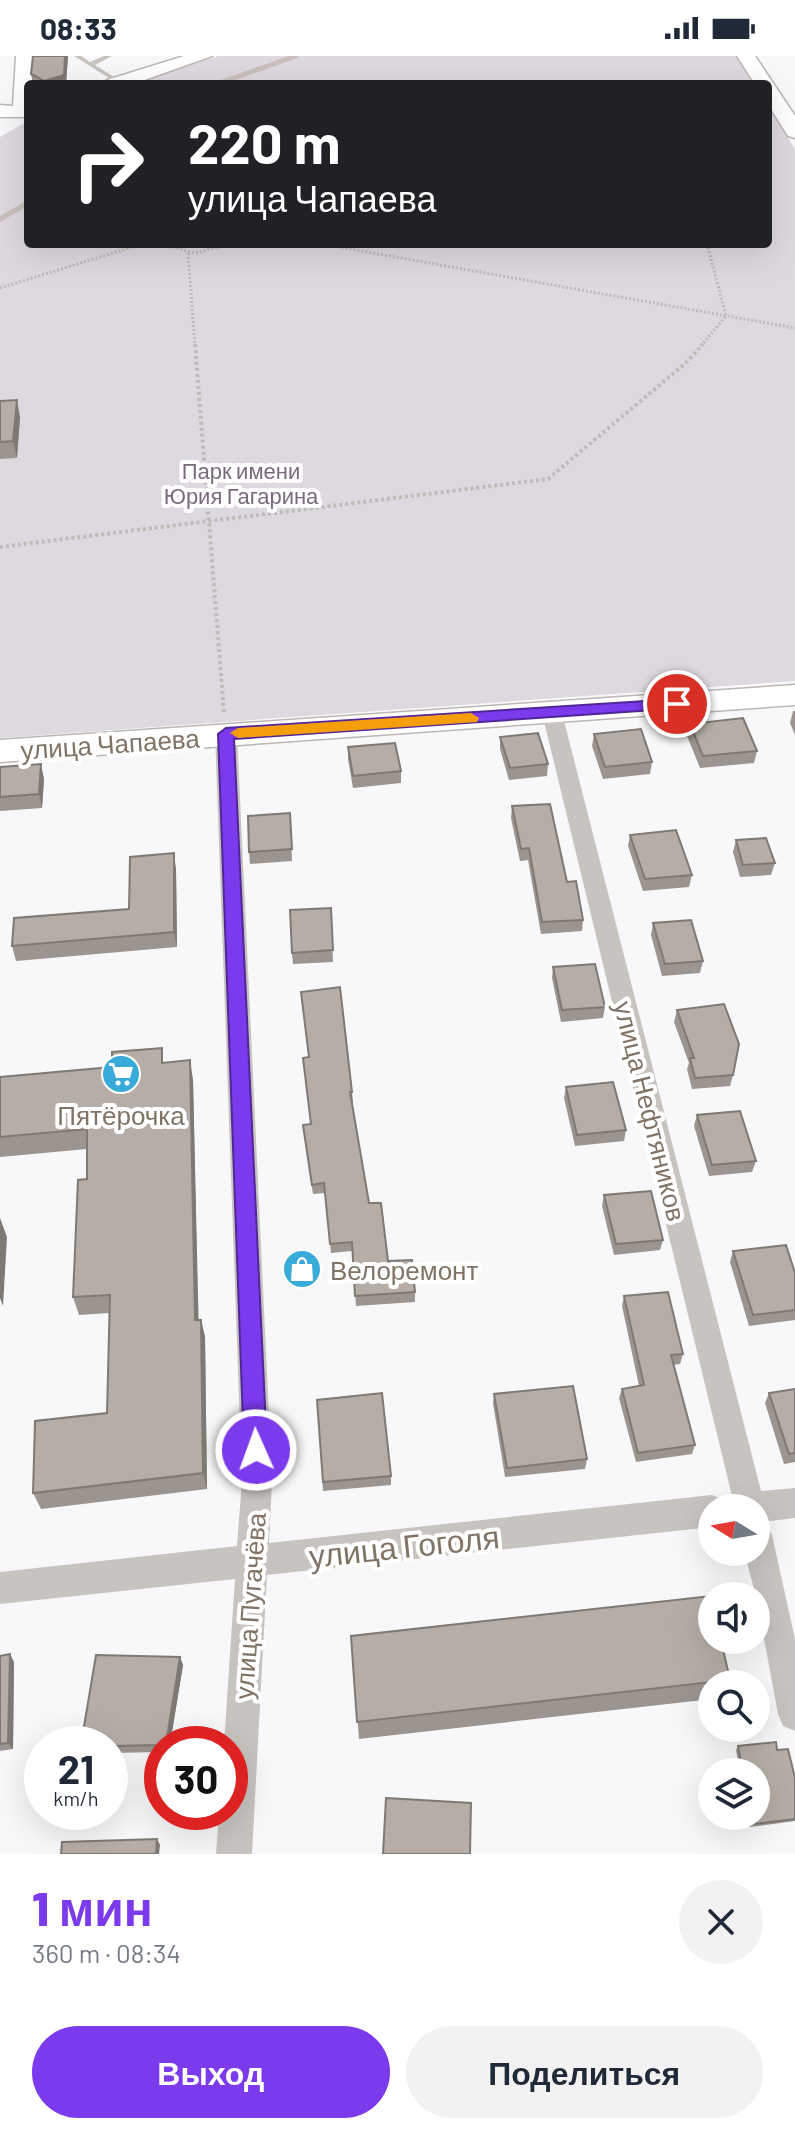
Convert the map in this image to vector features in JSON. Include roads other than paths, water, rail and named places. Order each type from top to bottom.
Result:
[{"type":"street","points":[[25,56],[25,80]]},
{"type":"street","points":[[126,80],[203,56]]},
{"type":"street","points":[[746,56],[767,80]]},
{"type":"street","points":[[772,87],[795,132]]},
{"type":"street","points":[[0,111],[24,112]]},
{"type":"street","points":[[0,127],[24,113]]},
{"type":"street","name":"улица Чапаева","points":[[0,751],[795,695]]},
{"type":"street","name":"улица Нефтяников","points":[[552,713],[747,1494]]},
{"type":"street","name":"улица Пугачёва","points":[[226,734],[257,1481],[234,1854]]},
{"type":"street","points":[[770,1506],[795,1503]]},
{"type":"street","name":"улица Гоголя","points":[[0,1588],[698,1513]]},
{"type":"street","points":[[763,1566],[795,1714]]},
{"type":"lane","points":[[77,56],[112,80]]},
{"type":"lane","points":[[90,65],[109,56]]},
{"type":"waterway","points":[[228,80],[296,56]]},
{"type":"waterway","points":[[0,219],[24,205]]},
{"type":"place","name":"Пятёрочка","points":[[121,1074]]},
{"type":"place","name":"Велоремонт","points":[[302,1269]]},
{"type":"park label","name":"Парк имени Юрия Гагарина","points":[[241,482]]}]
